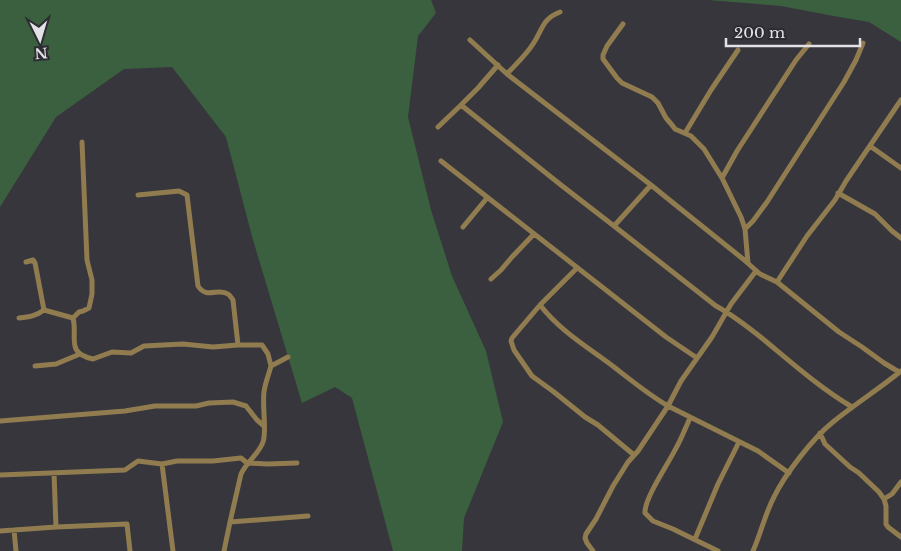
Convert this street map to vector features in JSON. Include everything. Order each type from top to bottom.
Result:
[{"type":"street","points":[[507,74],[534,43],[548,18],[560,12]]},
{"type":"street","points":[[623,24],[608,46],[603,59],[622,83],[652,97],[672,125],[704,148],[722,178],[741,217],[745,229],[748,263]]},
{"type":"street","points":[[470,40],[507,74],[651,185],[756,271],[777,282],[839,332],[884,363],[900,371],[820,433],[774,495],[753,551]]},
{"type":"street","points":[[722,178],[796,60],[809,44]]},
{"type":"street","points":[[745,229],[767,202],[844,82],[863,44]]},
{"type":"street","points":[[685,133],[738,50]]},
{"type":"street","points":[[438,127],[498,65]]},
{"type":"street","points":[[777,282],[900,103]]},
{"type":"street","points":[[461,105],[716,306],[852,407]]},
{"type":"street","points":[[73,318],[79,312],[89,308],[92,294],[92,280],[87,260],[82,142]]},
{"type":"street","points":[[870,146],[901,168]]},
{"type":"street","points":[[441,162],[666,337],[697,358]]},
{"type":"street","points":[[614,226],[651,185]]},
{"type":"street","points":[[138,195],[179,191],[187,195],[198,286],[206,293],[227,293],[233,300],[238,345]]},
{"type":"street","points":[[838,193],[875,214],[901,238]]},
{"type":"street","points":[[464,227],[487,198]]},
{"type":"street","points":[[491,279],[534,234]]},
{"type":"street","points":[[26,262],[33,260],[35,263],[44,310]]},
{"type":"street","points":[[576,268],[540,305],[511,341],[514,350],[532,376],[584,417],[598,425],[634,455]]},
{"type":"street","points":[[593,551],[587,543],[586,534],[613,486],[668,406],[680,381],[756,271]]},
{"type":"street","points":[[540,305],[564,330],[632,382],[668,406],[758,451],[789,473]]},
{"type":"street","points":[[44,310],[73,318]]},
{"type":"street","points":[[19,318],[38,315],[44,310]]},
{"type":"street","points":[[73,318],[75,325],[74,346],[80,354],[93,359],[112,352],[136,352],[144,346],[182,344],[213,347],[262,345],[268,354],[271,366],[264,392],[264,442],[247,463],[241,474],[224,551]]},
{"type":"street","points":[[35,366],[56,364],[80,354]]},
{"type":"street","points":[[271,366],[288,357]]},
{"type":"street","points":[[0,421],[125,411],[155,406],[196,406],[209,403],[233,402],[246,406],[264,426]]},
{"type":"street","points":[[690,418],[644,510],[646,515],[653,521],[718,551]]},
{"type":"street","points":[[820,433],[825,444],[879,492],[886,506],[886,524],[901,537]]},
{"type":"street","points":[[695,539],[718,484],[739,442]]},
{"type":"street","points":[[0,475],[125,470],[138,461],[162,464],[177,461],[213,461],[241,458],[247,463],[297,463]]},
{"type":"street","points":[[162,464],[173,551]]},
{"type":"street","points":[[54,473],[56,527]]},
{"type":"street","points":[[884,499],[892,494],[901,482]]},
{"type":"street","points":[[230,522],[308,516]]},
{"type":"street","points":[[0,531],[127,524],[130,551]]},
{"type":"street","points":[[14,530],[16,551]]},
{"type":"green space","points":[[0,0],[431,0],[436,13],[418,36],[408,117],[431,210],[452,276],[486,351],[503,422],[464,518],[462,551],[393,551],[352,398],[335,387],[302,403],[253,240],[226,137],[172,67],[124,69],[56,117],[0,207]]},
{"type":"green space","points":[[708,0],[901,0],[901,42],[869,22],[781,6]]}]
